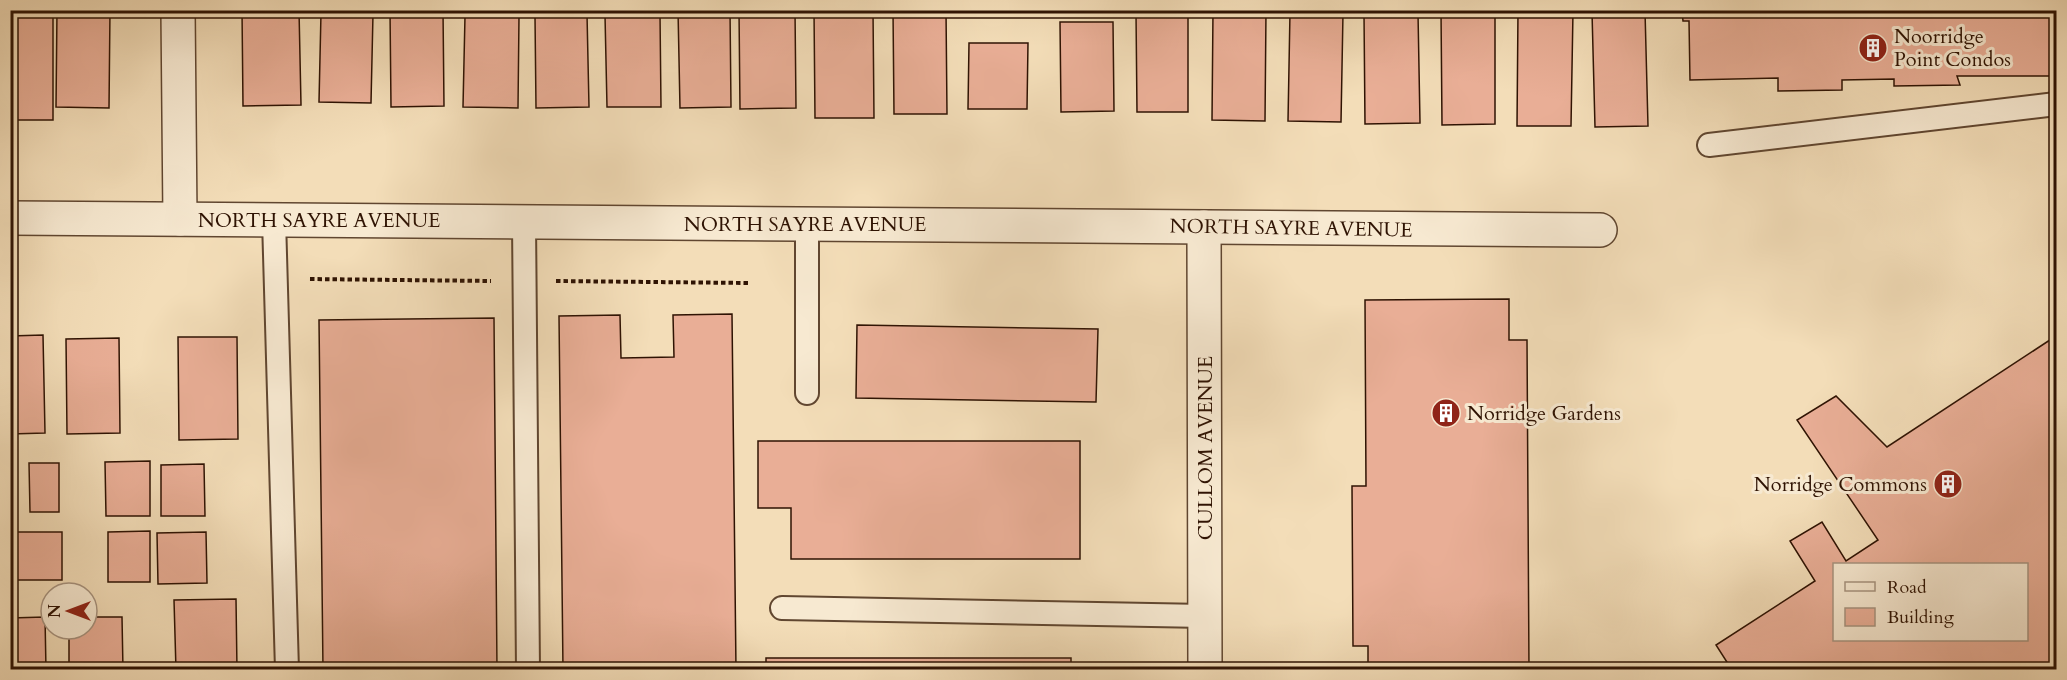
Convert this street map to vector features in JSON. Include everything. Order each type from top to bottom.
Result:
[{"type":"street","points":[[178,10],[180,219]]},
{"type":"street","name":"NORTH SAYRE AVENUE","points":[[10,218],[1600,231]]},
{"type":"street","name":"CULLOM AVENUE","points":[[1204,227],[1205,669]]},
{"type":"lane","points":[[1709,146],[2056,104]]},
{"type":"lane","points":[[274,220],[287,669]]},
{"type":"lane","points":[[524,222],[528,669]]},
{"type":"lane","points":[[807,224],[807,393]]},
{"type":"lane","points":[[782,608],[1205,616]]},
{"type":"building","points":[[10,10],[53,10],[53,120],[10,120]]},
{"type":"building","points":[[57,10],[110,10],[109,108],[56,107]]},
{"type":"building","points":[[242,10],[299,10],[301,105],[243,106]]},
{"type":"building","points":[[390,10],[443,10],[444,106],[391,107]]},
{"type":"building","points":[[678,10],[730,10],[731,107],[680,108]]},
{"type":"building","points":[[739,10],[795,10],[796,108],[740,109]]},
{"type":"building","points":[[814,10],[873,10],[874,118],[815,118]]},
{"type":"building","points":[[893,10],[946,10],[947,114],[894,114]]},
{"type":"building","points":[[1495,10],[1495,124],[1442,125],[1441,11]]},
{"type":"building","name":"Noorridge Point Condos","points":[[1682,10],[2056,10],[2056,76],[1957,76],[1960,85],[1894,86],[1894,79],[1842,80],[1842,90],[1778,91],[1778,78],[1690,80],[1689,21],[1683,21]]},
{"type":"building","points":[[1213,11],[1266,11],[1265,121],[1212,120]]},
{"type":"building","points":[[1518,11],[1573,11],[1571,126],[1517,126]]},
{"type":"building","points":[[1645,11],[1648,126],[1595,127],[1592,12]]},
{"type":"building","points":[[1188,12],[1188,112],[1137,112],[1136,13]]},
{"type":"building","points":[[1290,12],[1343,13],[1341,122],[1288,121]]},
{"type":"building","points":[[321,13],[373,14],[371,103],[319,102]]},
{"type":"building","points":[[1418,13],[1420,123],[1365,124],[1364,14]]},
{"type":"building","points":[[587,14],[589,107],[536,108],[535,16]]},
{"type":"building","points":[[660,14],[661,107],[607,107],[605,15]]},
{"type":"building","points":[[465,16],[519,17],[518,108],[463,107]]},
{"type":"building","points":[[1060,22],[1113,22],[1114,111],[1061,112]]},
{"type":"building","points":[[969,43],[1028,43],[1027,109],[968,109]]},
{"type":"building","name":"Norridge Gardens","points":[[1509,299],[1509,340],[1527,340],[1529,670],[1368,670],[1368,646],[1353,646],[1352,486],[1366,486],[1365,300]]},
{"type":"building","points":[[732,314],[736,670],[563,670],[559,316],[620,315],[621,358],[674,357],[673,315]]},
{"type":"building","points":[[494,318],[497,670],[323,670],[319,320]]},
{"type":"building","points":[[857,325],[1098,329],[1096,402],[856,398]]},
{"type":"building","points":[[43,335],[45,433],[10,434],[10,336]]},
{"type":"building","name":"Norridge Commons","points":[[2056,336],[2056,670],[1732,670],[1716,645],[1815,581],[1790,541],[1822,522],[1846,561],[1878,540],[1797,420],[1836,396],[1887,447]]},
{"type":"building","points":[[178,337],[237,337],[238,439],[179,440]]},
{"type":"building","points":[[119,338],[120,433],[67,434],[66,339]]},
{"type":"building","points":[[758,441],[1080,441],[1080,559],[791,559],[791,508],[758,508]]},
{"type":"building","points":[[150,461],[150,516],[106,516],[105,462]]},
{"type":"building","points":[[29,463],[59,463],[59,512],[30,512]]},
{"type":"building","points":[[204,464],[205,516],[161,516],[161,465]]},
{"type":"building","points":[[150,531],[150,582],[108,582],[108,532]]},
{"type":"building","points":[[17,532],[62,532],[62,580],[17,580]]},
{"type":"building","points":[[206,532],[207,583],[158,584],[157,533]]},
{"type":"building","points":[[236,599],[237,670],[176,670],[174,600]]},
{"type":"building","points":[[39,617],[39,641],[45,641],[46,670],[10,670],[10,618]]},
{"type":"building","points":[[99,617],[122,617],[123,670],[69,670],[69,641],[99,641]]},
{"type":"building","points":[[766,658],[1071,658],[1071,670],[766,670]]},
{"type":"place","name":"Noorridge Point Condos","points":[[1873,48]]},
{"type":"place","name":"Norridge Gardens","points":[[1446,413]]},
{"type":"place","name":"Norridge Commons","points":[[1948,484]]}]
